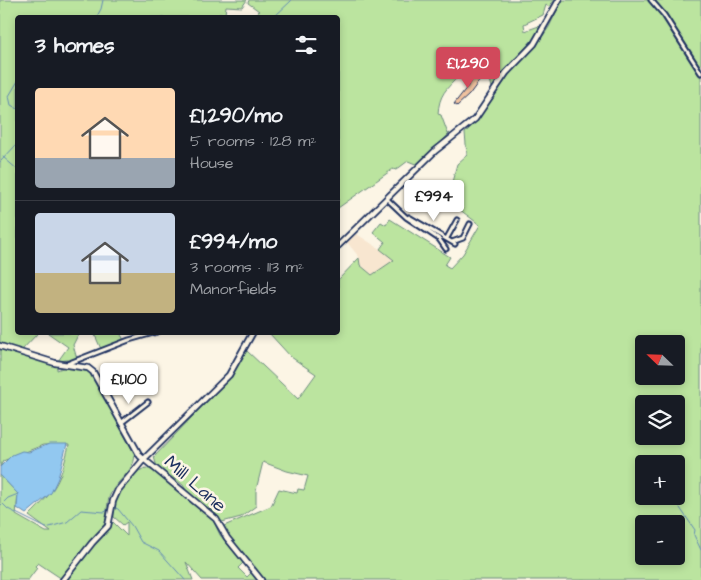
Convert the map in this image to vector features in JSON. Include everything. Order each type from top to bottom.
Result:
[{"type":"street","points":[[340,244],[435,151],[474,119],[506,73],[539,38],[559,0]]},
{"type":"street","points":[[651,0],[664,15],[701,72]]},
{"type":"street","points":[[387,200],[406,217],[439,239],[446,249]]},
{"type":"street","points":[[406,217],[412,218],[453,243],[463,238],[470,224]]},
{"type":"street","points":[[447,238],[457,220]]},
{"type":"street","points":[[67,364],[146,335]]},
{"type":"street","points":[[63,580],[108,526],[118,490],[144,459],[229,375],[251,335]]},
{"type":"street","name":"Mill Lane","points":[[0,346],[88,368],[94,372],[137,452],[216,519],[227,538],[262,580]]},
{"type":"street","points":[[121,423],[148,402]]},
{"type":"shaded area","points":[[355,233],[395,260],[372,275],[360,265],[359,257],[346,241]]},
{"type":"green space","points":[[0,0],[247,0],[242,7],[226,6],[225,14],[220,13],[219,15],[15,15],[15,335],[36,335],[21,351],[0,344]]},
{"type":"green space","points":[[249,0],[554,0],[549,7],[546,5],[543,15],[524,24],[525,31],[539,26],[541,29],[492,88],[487,66],[477,60],[467,67],[447,89],[440,102],[438,114],[441,115],[448,134],[450,133],[418,165],[408,161],[396,170],[393,169],[340,207],[340,15],[256,15],[259,11],[248,3]]},
{"type":"green space","points":[[562,0],[701,0],[701,580],[264,580],[225,533],[224,526],[271,506],[279,489],[297,493],[298,489],[304,490],[308,476],[263,462],[256,490],[256,506],[241,517],[222,522],[187,492],[183,485],[157,467],[154,457],[228,379],[247,351],[298,399],[316,374],[291,357],[271,335],[340,335],[340,278],[359,258],[360,265],[372,275],[394,260],[380,249],[385,242],[373,232],[381,222],[386,225],[390,219],[450,257],[445,265],[450,268],[463,254],[480,225],[447,200],[457,164],[467,155],[465,133],[479,118],[514,68],[536,46],[549,27]]},
{"type":"green space","points":[[51,335],[78,335],[73,345],[77,359],[58,361],[68,347]]},
{"type":"green space","points":[[95,335],[121,335],[124,340],[101,349]]},
{"type":"green space","points":[[0,349],[57,366],[57,370],[68,366],[90,371],[135,455],[132,467],[110,495],[104,526],[62,579],[38,563],[35,566],[37,568],[28,580],[0,580],[0,475],[18,494],[16,515],[46,532],[51,532],[29,516],[56,485],[69,445],[43,445],[3,461],[0,467]]},
{"type":"green space","points":[[146,468],[156,472],[213,520],[220,535],[243,563],[238,568],[247,577],[252,572],[258,580],[202,580],[186,562],[193,580],[65,580],[95,542],[109,530],[113,522],[127,536],[127,522],[123,525],[114,517],[116,502],[127,481]]},
{"type":"water","points":[[49,444],[67,444],[58,478],[51,493],[26,514],[17,508],[18,494],[0,475],[0,467],[12,455],[22,451],[29,452]]},
{"type":"building","points":[[471,73],[480,80],[469,95],[457,106],[454,104],[471,82],[466,80]]},
{"type":"waterway","points":[[98,15],[103,0]]},
{"type":"waterway","points":[[276,15],[292,0]]},
{"type":"waterway","points":[[15,86],[9,96],[11,105],[15,107]]},
{"type":"waterway","points":[[0,162],[15,146]]},
{"type":"waterway","points":[[3,157],[15,167]]},
{"type":"waterway","points":[[0,506],[8,498],[18,494]]},
{"type":"waterway","points":[[2,503],[8,509],[46,528],[67,522],[81,510],[105,512],[110,507]]},
{"type":"waterway","points":[[113,507],[118,509],[132,526],[141,542],[159,551],[185,580]]},
{"type":"waterway","points":[[680,508],[695,530],[694,535],[701,550]]}]
